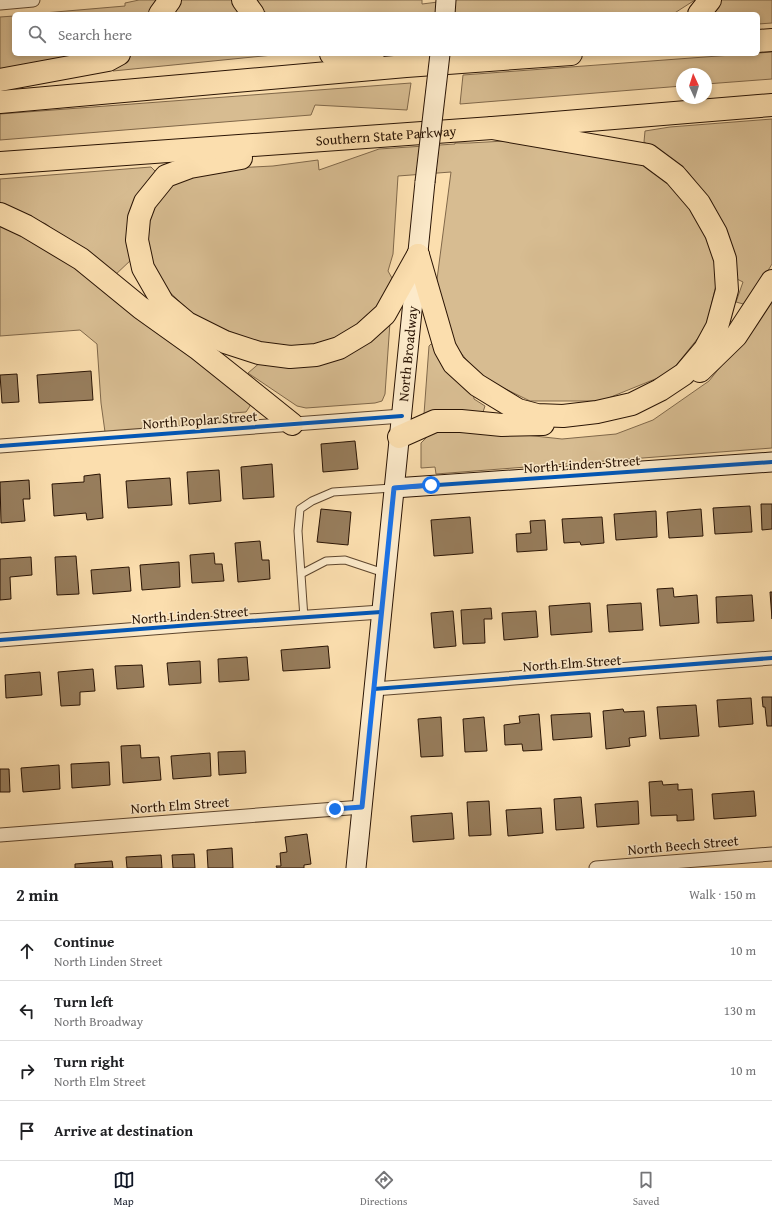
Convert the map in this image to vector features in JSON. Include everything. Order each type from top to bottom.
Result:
[{"type":"highway","points":[[161,12],[170,0]]},
{"type":"highway","points":[[243,0],[252,12]]},
{"type":"highway","points":[[701,12],[710,0]]},
{"type":"highway","points":[[760,41],[772,40]]},
{"type":"highway","points":[[0,80],[108,60],[115,56]]},
{"type":"highway","points":[[344,56],[406,66]]},
{"type":"highway","points":[[500,59],[516,56]]},
{"type":"highway","points":[[0,102],[406,66],[543,56]]},
{"type":"highway","name":"Southern State Parkway","points":[[0,163],[492,128],[772,106]]},
{"type":"highway","points":[[418,254],[445,348],[454,364],[477,385],[518,410],[537,415],[563,416],[596,412],[632,404],[660,390],[684,374],[708,343],[717,327],[727,290],[725,259],[716,233],[699,203],[675,175],[648,155],[492,128]]},
{"type":"highway","points":[[377,136],[190,166],[166,176],[145,202],[139,218],[137,240],[142,268],[164,303],[187,323],[225,342],[259,353],[290,357],[316,355],[339,348],[364,333],[385,314],[418,254]]},
{"type":"highway","points":[[0,214],[26,226],[81,259],[141,308],[197,348],[292,424]]},
{"type":"highway","points":[[400,426],[435,421],[502,424],[585,422],[613,417],[640,409],[667,395],[702,370],[736,336],[772,281]]},
{"type":"main road","points":[[445,12],[446,0]]},
{"type":"main road","name":"North Broadway","points":[[356,868],[425,182],[440,56]]},
{"type":"main road","name":"North Linden Street","points":[[394,488],[772,462]]},
{"type":"street","points":[[0,3],[33,0]]},
{"type":"street","name":"North Poplar Street","points":[[0,446],[292,424],[400,426]]},
{"type":"street","name":"North Linden Street","points":[[0,640],[382,612]]},
{"type":"street","name":"North Elm Street","points":[[374,690],[772,658]]},
{"type":"street","name":"North Elm Street","points":[[0,835],[362,807]]},
{"type":"street","name":"North Beech Street","points":[[596,868],[772,854]]},
{"type":"lane","points":[[304,618],[298,531],[300,508],[333,492],[394,488]]},
{"type":"lane","points":[[301,574],[326,561],[345,560],[385,573]]},
{"type":"shaded area","points":[[139,0],[162,0],[153,12],[55,12],[125,6],[125,3]]},
{"type":"shaded area","points":[[179,0],[235,0],[242,12],[172,12]]},
{"type":"shaded area","points":[[257,0],[422,0],[422,4],[454,0],[695,0],[676,12],[265,12],[261,9]]},
{"type":"shaded area","points":[[720,0],[772,0],[772,23],[760,24],[760,12],[707,12]]},
{"type":"shaded area","points":[[12,16],[12,56],[88,56],[0,73],[0,17]]},
{"type":"shaded area","points":[[772,52],[772,79],[712,84],[712,68],[676,68],[676,86],[460,104],[463,75],[718,56],[760,56],[760,53]]},
{"type":"shaded area","points":[[130,56],[263,56],[113,71],[112,65]]},
{"type":"shaded area","points":[[411,83],[407,110],[315,105],[311,115],[0,140],[0,114]]},
{"type":"shaded area","points":[[772,119],[772,264],[747,305],[736,302],[743,282],[735,278],[727,235],[711,201],[687,171],[644,142],[645,131],[670,127]]},
{"type":"shaded area","points":[[523,140],[649,162],[699,212],[719,272],[706,328],[670,373],[601,401],[530,401],[479,376],[451,340],[436,287],[451,172],[398,176],[393,254],[388,271],[392,278],[378,310],[351,335],[313,348],[256,343],[196,317],[161,284],[147,252],[144,218],[166,185],[195,170],[273,166],[318,160],[319,170],[379,149],[455,143]]},
{"type":"shaded area","points":[[151,167],[157,173],[140,191],[128,235],[132,259],[113,277],[46,224],[0,204],[0,179]]},
{"type":"shaded area","points":[[0,223],[72,259],[250,400],[250,406],[246,412],[232,413],[227,423],[105,432],[101,403],[97,344],[80,330],[0,336]]},
{"type":"shaded area","points":[[772,295],[772,448],[436,474],[435,467],[421,468],[421,443],[428,436],[444,428],[479,430],[562,439],[616,434],[653,420],[709,381],[740,342]]},
{"type":"shaded area","points":[[390,322],[385,394],[382,401],[375,403],[306,408],[297,406],[248,373],[262,361]]},
{"type":"shaded area","points":[[431,344],[435,344],[473,389],[474,399],[485,406],[483,412],[446,410],[426,416],[424,414],[429,346]]},
{"type":"building","points":[[91,371],[93,400],[39,403],[37,375]]},
{"type":"building","points":[[17,374],[19,402],[2,403],[0,375]]},
{"type":"building","points":[[355,441],[358,469],[323,472],[321,444]]},
{"type":"building","points":[[272,464],[274,497],[243,499],[241,467]]},
{"type":"building","points":[[219,470],[221,501],[189,504],[187,472]]},
{"type":"building","points":[[100,474],[103,518],[87,520],[86,513],[54,516],[52,484],[84,482],[84,476]]},
{"type":"building","points":[[170,478],[172,505],[128,508],[126,481]]},
{"type":"building","points":[[29,480],[30,499],[23,499],[25,521],[1,523],[0,482]]},
{"type":"building","points":[[761,504],[772,504],[772,529],[762,530]]},
{"type":"building","points":[[750,506],[752,532],[715,534],[713,508]]},
{"type":"building","points":[[321,509],[351,512],[348,545],[317,542]]},
{"type":"building","points":[[701,509],[703,536],[669,538],[667,512]]},
{"type":"building","points":[[656,511],[657,537],[616,540],[614,514]]},
{"type":"building","points":[[470,517],[473,553],[434,556],[431,520]]},
{"type":"building","points":[[602,517],[604,543],[581,545],[580,542],[564,543],[562,519]]},
{"type":"building","points":[[545,520],[547,550],[517,552],[516,534],[531,533],[530,521]]},
{"type":"building","points":[[260,541],[262,560],[269,560],[270,579],[238,582],[235,543]]},
{"type":"building","points":[[214,553],[215,564],[222,564],[224,581],[192,583],[190,555]]},
{"type":"building","points":[[76,556],[79,594],[57,595],[55,557]]},
{"type":"building","points":[[31,557],[32,575],[10,577],[11,599],[0,600],[0,559]]},
{"type":"building","points":[[179,562],[180,587],[142,590],[140,565]]},
{"type":"building","points":[[129,567],[131,591],[93,594],[91,570]]},
{"type":"building","points":[[673,588],[674,597],[697,595],[699,623],[660,626],[657,589]]},
{"type":"building","points":[[770,592],[772,592],[772,619]]},
{"type":"building","points":[[752,595],[754,621],[717,623],[716,597]]},
{"type":"building","points":[[590,603],[592,632],[551,635],[549,606]]},
{"type":"building","points":[[641,603],[643,630],[609,632],[607,605]]},
{"type":"building","points":[[491,608],[492,619],[484,619],[485,643],[463,644],[461,610]]},
{"type":"building","points":[[453,611],[456,646],[434,648],[431,613]]},
{"type":"building","points":[[536,611],[538,637],[504,640],[502,613]]},
{"type":"building","points":[[328,646],[330,668],[283,671],[281,650]]},
{"type":"building","points":[[247,657],[249,680],[219,682],[218,659]]},
{"type":"building","points":[[200,661],[201,683],[169,685],[167,663]]},
{"type":"building","points":[[142,665],[144,687],[117,689],[115,666]]},
{"type":"building","points":[[93,669],[95,691],[80,692],[80,705],[61,706],[58,672]]},
{"type":"building","points":[[40,672],[42,695],[6,698],[5,675]]},
{"type":"building","points":[[762,697],[772,697],[772,726],[767,726],[765,707],[763,707]]},
{"type":"building","points":[[751,698],[753,724],[719,727],[717,700]]},
{"type":"building","points":[[696,705],[699,736],[660,739],[657,707]]},
{"type":"building","points":[[623,709],[624,712],[644,711],[646,736],[629,738],[630,746],[606,749],[603,711]]},
{"type":"building","points":[[590,713],[592,737],[553,740],[551,715]]},
{"type":"building","points":[[539,714],[542,750],[523,751],[522,744],[505,745],[504,725],[520,723],[519,716]]},
{"type":"building","points":[[441,717],[443,756],[421,757],[418,719]]},
{"type":"building","points":[[484,717],[487,751],[465,752],[463,719]]},
{"type":"building","points":[[140,745],[141,758],[159,757],[161,780],[123,783],[121,746]]},
{"type":"building","points":[[245,751],[246,773],[219,775],[218,752]]},
{"type":"building","points":[[210,753],[211,776],[173,779],[171,756]]},
{"type":"building","points":[[109,762],[110,785],[72,788],[71,764]]},
{"type":"building","points":[[59,765],[60,789],[23,792],[21,768]]},
{"type":"building","points":[[0,769],[9,769],[10,792],[0,792]]},
{"type":"building","points":[[662,781],[663,785],[678,784],[678,790],[692,789],[694,820],[677,821],[677,815],[651,816],[649,782]]},
{"type":"building","points":[[754,791],[756,816],[714,819],[712,794]]},
{"type":"building","points":[[581,797],[584,828],[556,830],[554,799]]},
{"type":"building","points":[[489,801],[491,835],[469,836],[467,802]]},
{"type":"building","points":[[638,801],[639,824],[597,827],[595,804]]},
{"type":"building","points":[[541,808],[543,833],[508,836],[506,810]]},
{"type":"building","points":[[452,813],[454,839],[413,842],[411,816]]},
{"type":"building","points":[[307,834],[311,864],[304,865],[304,868],[277,868],[276,866],[281,866],[280,853],[287,852],[285,837]]},
{"type":"building","points":[[232,848],[233,868],[208,868],[207,850]]},
{"type":"building","points":[[194,854],[195,868],[173,868],[172,855]]},
{"type":"building","points":[[161,855],[162,868],[127,868],[126,857]]},
{"type":"building","points":[[112,861],[113,868],[75,868],[75,864]]},
{"type":"cycle path","points":[[0,446],[402,416]]},
{"type":"cycle path","points":[[394,488],[772,462]]},
{"type":"cycle path","points":[[0,640],[381,612]]},
{"type":"cycle path","points":[[374,689],[772,658]]},
{"type":"route","points":[[335,809],[362,807],[394,488],[431,485]]}]
